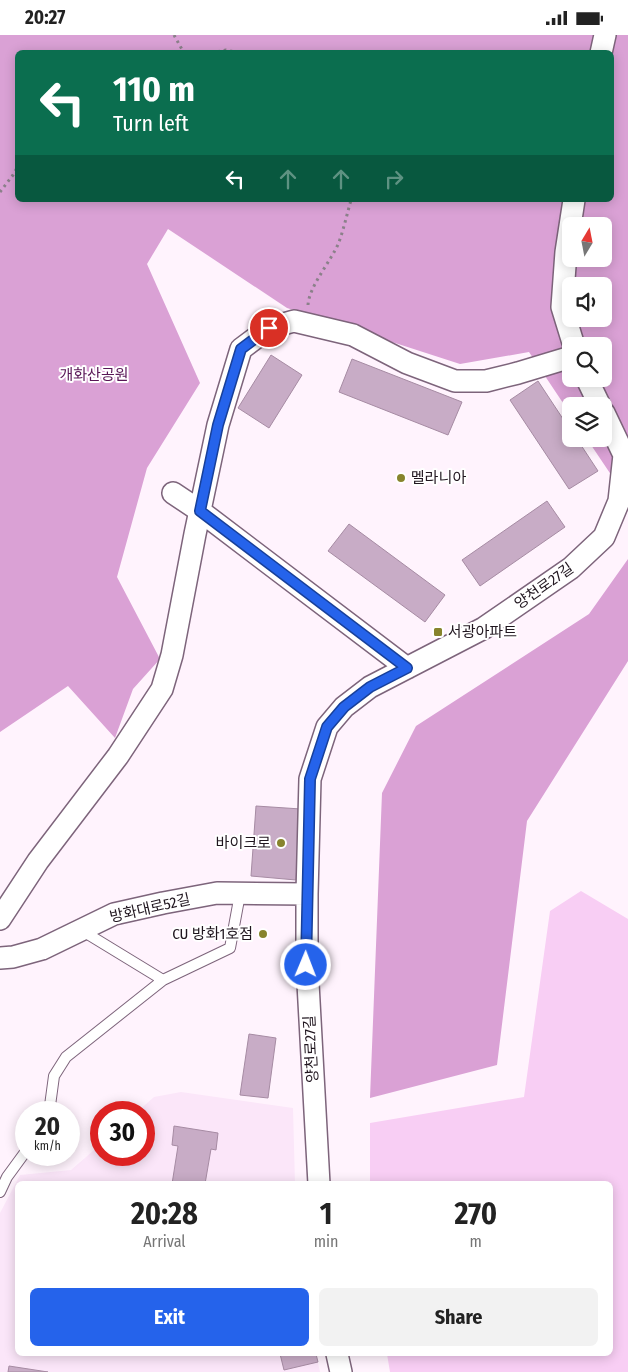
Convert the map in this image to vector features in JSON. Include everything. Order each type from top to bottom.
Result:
[{"type":"street","points":[[602,50],[605,35]]},
{"type":"street","points":[[571,337],[562,307],[566,252],[574,202]]},
{"type":"street","points":[[0,919],[38,861],[118,756],[162,689],[172,655],[218,425],[241,349],[269,328],[294,321],[353,335],[407,363],[455,381],[486,381],[562,360]]},
{"type":"street","name":"양천로27길","points":[[319,1181],[306,965],[307,894],[310,779],[327,727],[344,707],[370,687],[484,628],[571,568],[604,537],[619,501],[624,455],[612,430]]},
{"type":"street","points":[[173,493],[200,511],[407,668]]},
{"type":"street","name":"방화대로52길","points":[[0,958],[13,957],[42,949],[114,914],[162,903],[217,893],[307,894]]},
{"type":"street","points":[[337,1356],[341,1372]]},
{"type":"lane","points":[[51,1101],[54,1076],[66,1057],[163,980],[230,948],[240,894]]},
{"type":"lane","points":[[81,930],[163,980]]},
{"type":"lane","points":[[0,1192],[15,1166]]},
{"type":"path","points":[[174,35],[182,50]]},
{"type":"path","points":[[0,192],[15,171]]},
{"type":"path","points":[[308,324],[308,300],[339,243],[350,202]]},
{"type":"shaded area","points":[[581,891],[628,919],[628,1372],[390,1372],[387,1356],[613,1356],[613,1181],[370,1181],[370,1123],[524,1097],[550,911]]},
{"type":"shaded area","points":[[181,1092],[293,1108],[295,1181],[17,1181],[20,1175],[71,1170],[76,1166],[80,1166],[80,1162],[90,1154],[90,1166],[155,1166],[155,1101],[149,1101],[154,1097]]},
{"type":"shaded area","points":[[15,1184],[15,1356],[316,1356],[320,1372],[0,1372],[0,1213]]},
{"type":"green space","name":"개화산공원","points":[[0,35],[628,35],[628,500],[592,447],[612,447],[612,397],[562,397],[562,402],[529,352],[460,364],[287,308],[168,229],[147,264],[200,383],[147,468],[117,577],[160,659],[133,689],[115,738],[68,686],[0,732]]},
{"type":"green space","points":[[628,559],[628,661],[527,821],[497,1065],[370,1098],[382,793],[416,726],[589,614]]},
{"type":"building","points":[[271,355],[302,375],[269,428],[238,408]]},
{"type":"building","points":[[352,359],[462,402],[448,435],[339,392]]},
{"type":"building","points":[[538,381],[562,417],[562,447],[582,447],[598,471],[569,489],[510,400]]},
{"type":"building","points":[[547,501],[565,527],[480,586],[462,560]]},
{"type":"building","points":[[349,524],[445,595],[425,622],[328,551]]},
{"type":"building","points":[[256,806],[301,809],[296,880],[251,876]]},
{"type":"building","points":[[249,1034],[276,1038],[268,1098],[240,1095]]},
{"type":"building","points":[[174,1126],[218,1133],[216,1150],[211,1149],[206,1181],[172,1181],[178,1146],[172,1145]]},
{"type":"building","points":[[280,1356],[316,1356],[318,1362],[284,1370]]},
{"type":"building","points":[[9,1366],[48,1372],[8,1372]]},
{"type":"place","name":"멜라니아","points":[[401,478]]},
{"type":"place","name":"서광아파트","points":[[438,632]]},
{"type":"place","name":"바이크로","points":[[281,843]]},
{"type":"place","name":"CU 방화1호점","points":[[263,934]]},
{"type":"route","points":[[269,328],[241,349],[218,425],[200,511],[407,668],[370,687],[344,707],[327,727],[310,779],[306,965]]}]
